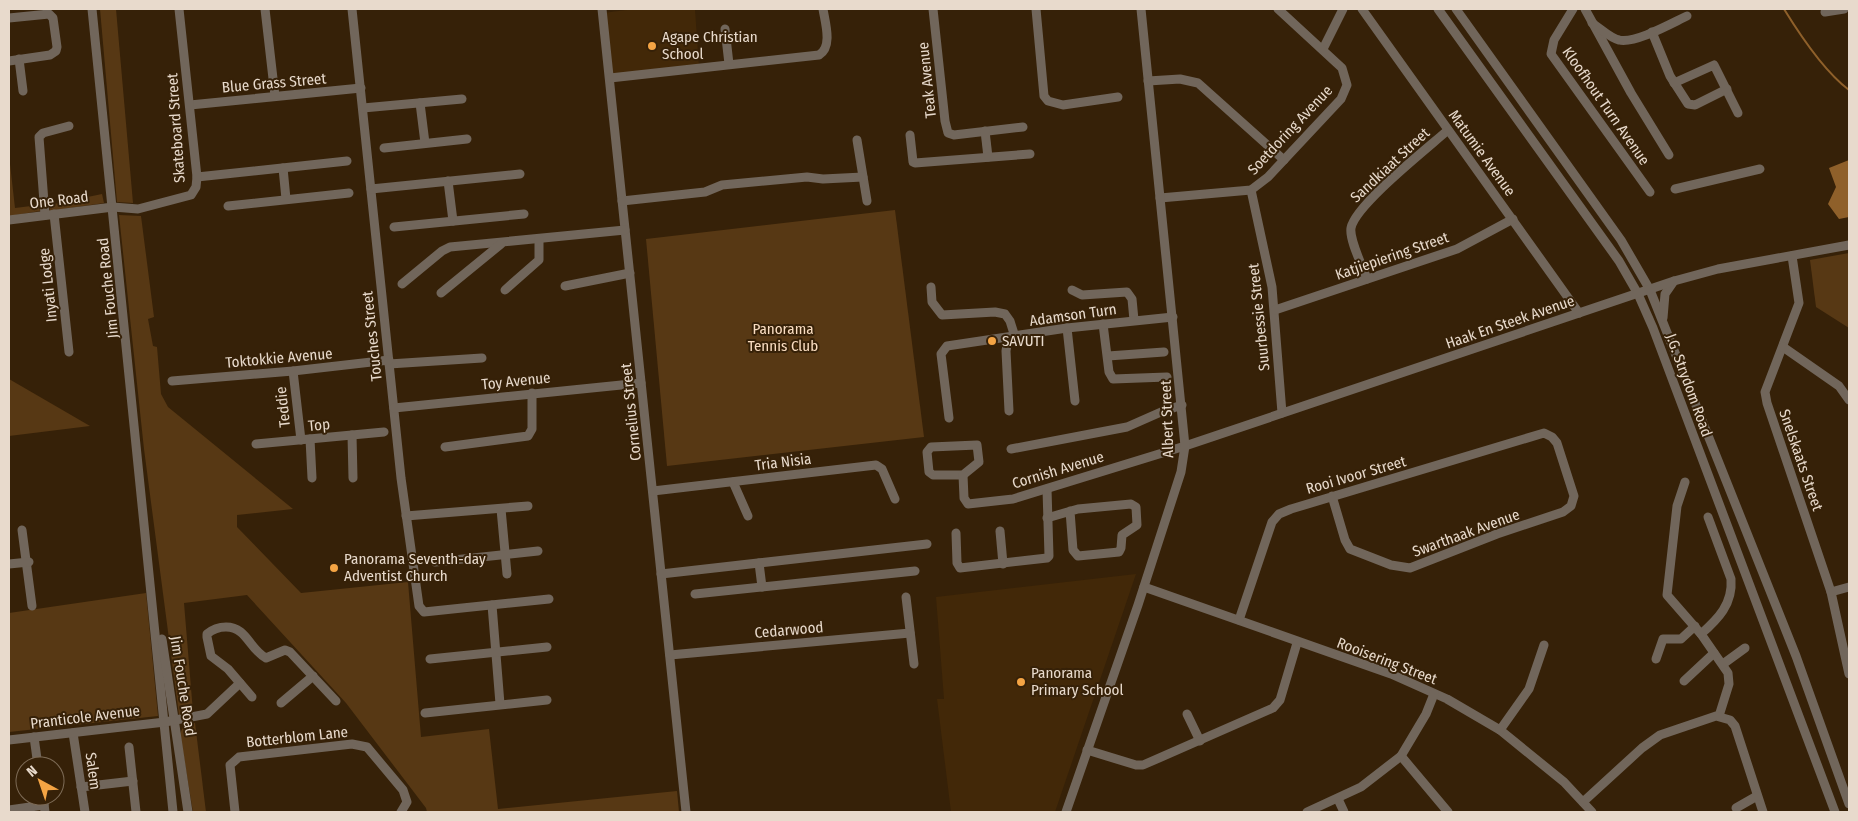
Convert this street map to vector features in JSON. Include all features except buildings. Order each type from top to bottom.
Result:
[{"type":"street","name":"Jim Fouche Road","points":[[92,9],[150,564],[173,812]]},
{"type":"street","name":"Skateboard Street","points":[[113,207],[138,208],[187,198],[194,190],[197,177],[179,9]]},
{"type":"street","points":[[265,9],[275,96]]},
{"type":"street","name":"Touches Street","points":[[352,9],[406,516],[419,606],[424,612],[492,605]]},
{"type":"street","name":"Cornelius Street","points":[[602,9],[686,812]]},
{"type":"street","points":[[610,78],[819,55],[824,51],[827,44],[823,9]]},
{"type":"street","name":"Teak Avenue","points":[[933,9],[947,131],[954,135],[1023,127]]},
{"type":"street","points":[[1036,9],[1044,96],[1048,101],[1062,106],[1118,97]]},
{"type":"street","name":"Albert Street","points":[[1066,812],[1144,587],[1181,472],[1185,446],[1141,9]]},
{"type":"street","points":[[1278,9],[1323,49],[1343,9]]},
{"type":"street","name":"Matumie Avenue","points":[[1362,9],[1580,313]]},
{"type":"street","name":"J.G. Strydom Road","points":[[1438,9],[1619,261],[1638,294],[1654,328],[1835,812]]},
{"type":"street","name":"J.G. Strydom Road","points":[[1456,9],[1615,232],[1650,290],[1796,656],[1849,804]]},
{"type":"street","name":"Kloofhout Turn Avenue","points":[[1573,9],[1552,45],[1551,54],[1650,192]]},
{"type":"street","points":[[1584,9],[1669,155]]},
{"type":"street","points":[[1825,12],[1844,9]]},
{"type":"street","points":[[9,18],[49,14],[53,18],[56,51],[50,55],[9,61]]},
{"type":"street","points":[[1590,21],[1621,40],[1652,32],[1687,16]]},
{"type":"street","points":[[724,29],[730,64]]},
{"type":"street","points":[[1652,32],[1674,83],[1685,101],[1691,105],[1727,89]]},
{"type":"street","name":"Soetdoring Avenue","points":[[1160,198],[1251,190],[1268,177],[1341,99],[1347,85],[1342,68],[1323,49]]},
{"type":"street","points":[[19,59],[23,91]]},
{"type":"street","points":[[1674,83],[1712,65],[1717,68],[1738,114]]},
{"type":"street","points":[[1148,80],[1180,79],[1198,82],[1284,160]]},
{"type":"street","name":"Blue Grass Street","points":[[190,105],[361,88]]},
{"type":"street","points":[[363,108],[462,99]]},
{"type":"street","points":[[420,103],[425,144]]},
{"type":"street","name":"Inyati Lodge","points":[[69,126],[43,133],[39,137],[69,352]]},
{"type":"street","name":"Sandkiaat Street","points":[[1367,279],[1351,232],[1355,217],[1398,174],[1448,130]]},
{"type":"street","points":[[985,131],[988,157]]},
{"type":"street","points":[[910,135],[913,162],[915,163],[1030,154]]},
{"type":"street","points":[[384,148],[467,139]]},
{"type":"street","points":[[857,140],[867,201]]},
{"type":"street","points":[[197,177],[347,161]]},
{"type":"street","points":[[283,168],[286,199]]},
{"type":"street","points":[[1675,189],[1760,169]]},
{"type":"street","points":[[371,189],[520,174]]},
{"type":"street","points":[[622,201],[705,192],[722,185],[807,177],[863,177]]},
{"type":"street","points":[[448,181],[453,221]]},
{"type":"street","name":"Suurbessie Street","points":[[1251,190],[1269,265],[1275,310],[1282,413]]},
{"type":"street","points":[[228,206],[349,193]]},
{"type":"street","name":"One Road","points":[[9,220],[113,207]]},
{"type":"street","points":[[394,227],[524,214]]},
{"type":"street","name":"Katjiepiering Street","points":[[1275,310],[1464,246],[1513,219]]},
{"type":"street","points":[[402,284],[446,249],[625,230]]},
{"type":"street","points":[[505,290],[539,260],[539,238]]},
{"type":"street","points":[[441,294],[502,244]]},
{"type":"street","name":"Haak En Steek Avenue","points":[[1185,446],[1674,281],[1718,269],[1849,245]]},
{"type":"street","name":"Snelskaats Street","points":[[1792,256],[1799,303],[1767,384],[1767,403],[1830,592],[1849,674]]},
{"type":"street","points":[[565,286],[630,273]]},
{"type":"street","points":[[1663,323],[1664,298],[1674,281]]},
{"type":"street","name":"Adamson Turn","points":[[931,287],[932,302],[942,314],[995,312],[1005,314],[1010,321],[1008,339],[1067,328],[1173,317]]},
{"type":"street","name":"Adamson Turn","points":[[1072,290],[1082,295],[1127,292],[1132,299],[1134,320]]},
{"type":"street","points":[[1103,324],[1110,375],[1113,379],[1167,377]]},
{"type":"street","points":[[1067,328],[1075,401]]},
{"type":"street","points":[[949,418],[941,354],[943,349],[953,345],[1008,339],[1006,351],[1009,411]]},
{"type":"street","points":[[1783,347],[1839,386],[1849,400]]},
{"type":"street","points":[[1108,356],[1164,352]]},
{"type":"street","name":"Toktokkie Avenue","points":[[172,381],[294,372],[389,362],[482,358]]},
{"type":"street","name":"Teddie","points":[[294,372],[312,478]]},
{"type":"street","name":"Toy Avenue","points":[[394,408],[641,383]]},
{"type":"street","points":[[445,447],[528,436],[532,429],[532,393]]},
{"type":"street","points":[[1012,449],[1127,427],[1182,405]]},
{"type":"street","name":"Top","points":[[256,444],[384,432]]},
{"type":"street","name":"Rooi Ivoor Street","points":[[1239,620],[1275,518],[1282,512],[1544,434],[1550,435]]},
{"type":"street","name":"Swarthaak Avenue","points":[[1332,496],[1345,540],[1350,549],[1400,568],[1415,567],[1497,534],[1563,512],[1571,506],[1574,492],[1560,449],[1550,435]]},
{"type":"street","points":[[352,436],[353,478]]},
{"type":"street","points":[[978,445],[979,462],[963,475],[931,473],[928,450],[931,447],[978,445]]},
{"type":"street","name":"Cornish Avenue","points":[[963,475],[964,498],[970,505],[1000,502],[1185,446]]},
{"type":"street","name":"Tria Nisia","points":[[653,491],[876,465],[882,469],[895,499]]},
{"type":"street","points":[[733,482],[748,516]]},
{"type":"street","points":[[1685,482],[1677,506],[1666,591],[1670,601],[1701,634],[1730,677],[1719,716]]},
{"type":"street","points":[[956,533],[957,563],[960,568],[1048,558],[1047,489]]},
{"type":"street","points":[[1048,518],[1070,511],[1130,504],[1136,506],[1137,526],[1122,534],[1121,548],[1118,552],[1078,556],[1073,550],[1070,511]]},
{"type":"street","points":[[406,516],[528,506]]},
{"type":"street","points":[[501,509],[507,574]]},
{"type":"street","points":[[1701,634],[1724,611],[1731,588],[1731,579],[1708,517]]},
{"type":"street","points":[[22,530],[28,562],[32,606]]},
{"type":"street","points":[[1000,531],[1003,564]]},
{"type":"street","points":[[661,574],[927,544]]},
{"type":"street","points":[[435,562],[538,551]]},
{"type":"street","points":[[9,564],[28,562]]},
{"type":"street","points":[[759,563],[762,587]]},
{"type":"street","name":"Jim Fouche Road","points":[[150,564],[188,812]]},
{"type":"street","points":[[695,594],[915,571]]},
{"type":"street","name":"Rooisering Street","points":[[1144,587],[1239,620],[1297,643],[1391,674],[1466,709],[1500,730],[1564,782],[1592,812]]},
{"type":"street","points":[[1830,592],[1849,587]]},
{"type":"street","points":[[906,597],[914,664]]},
{"type":"street","points":[[500,704],[492,605],[549,599]]},
{"type":"street","points":[[1656,659],[1662,639],[1682,639],[1694,626]]},
{"type":"street","points":[[252,697],[211,656],[207,634],[215,628],[231,627],[240,630],[266,658],[285,650],[290,652],[336,701]]},
{"type":"street","name":"Cedarwood","points":[[670,654],[910,633]]},
{"type":"street","points":[[1087,750],[1140,765],[1200,741],[1276,706],[1280,700],[1297,643]]},
{"type":"street","points":[[1500,730],[1529,689],[1544,645]]},
{"type":"street","points":[[430,659],[547,647]]},
{"type":"street","points":[[1723,664],[1745,648]]},
{"type":"street","points":[[1684,681],[1714,652]]},
{"type":"street","points":[[281,703],[313,676]]},
{"type":"street","name":"Pranticole Avenue","points":[[9,740],[165,722],[209,713],[240,683]]},
{"type":"street","points":[[1307,812],[1361,787],[1401,756],[1426,714],[1434,694]]},
{"type":"street","points":[[425,713],[547,700]]},
{"type":"street","points":[[1187,714],[1200,741]]},
{"type":"street","points":[[1583,802],[1650,742],[1672,730],[1719,716],[1730,720],[1735,726],[1756,796],[1763,812]]},
{"type":"street","name":"Salem","points":[[73,733],[85,812]]},
{"type":"street","points":[[34,737],[37,756]]},
{"type":"street","name":"Botterblom Lane","points":[[235,812],[230,765],[238,757],[352,744],[367,747],[403,790],[407,802],[401,812]]},
{"type":"street","points":[[128,747],[136,812]]},
{"type":"street","points":[[1401,756],[1448,812]]},
{"type":"street","points":[[81,786],[133,781]]},
{"type":"street","points":[[1736,808],[1756,796]]},
{"type":"street","points":[[1338,798],[1344,812]]},
{"type":"street","points":[[9,810],[32,806]]},
{"type":"shaded area","name":"Agape Christian School","points":[[634,9],[695,9],[699,68],[610,77],[603,13]]},
{"type":"shaded area","points":[[1849,160],[1849,217],[1839,219],[1828,204],[1836,187],[1829,168]]},
{"type":"shaded area","name":"Panorama Primary School","points":[[1136,574],[1055,812],[951,812],[937,699],[944,699],[936,597]]},
{"type":"green space","points":[[100,9],[116,9],[133,203],[117,202]]},
{"type":"green space","points":[[9,155],[15,208],[39,205],[40,211],[9,216]]},
{"type":"green space","points":[[102,194],[104,203],[50,211],[49,205]]},
{"type":"green space","name":"Panorama Tennis Club","points":[[895,210],[924,437],[667,466],[646,239]]},
{"type":"green space","points":[[119,215],[141,216],[154,317],[148,319],[153,346],[157,347],[161,394],[168,407],[293,509],[237,515],[237,527],[301,593],[408,582],[421,737],[489,729],[498,809],[677,791],[679,812],[427,812],[426,808],[346,703],[247,595],[184,603],[193,712],[179,715],[144,449]]},
{"type":"green space","points":[[1849,253],[1849,328],[1816,307],[1810,260]]},
{"type":"green space","points":[[9,379],[90,426],[9,436]]},
{"type":"green space","points":[[146,593],[158,716],[9,732],[9,613]]},
{"type":"green space","points":[[195,723],[206,812],[193,812],[180,734],[184,724]]},
{"type":"waterway","points":[[1784,9],[1822,63],[1849,90]]},
{"type":"place","name":"Agape Christian School","points":[[652,46]]},
{"type":"place","name":"SAVUTI","points":[[992,341]]},
{"type":"place","name":"Panorama Seventh-day Adventist Church","points":[[334,568]]},
{"type":"place","name":"Panorama Primary School","points":[[1021,682]]}]
